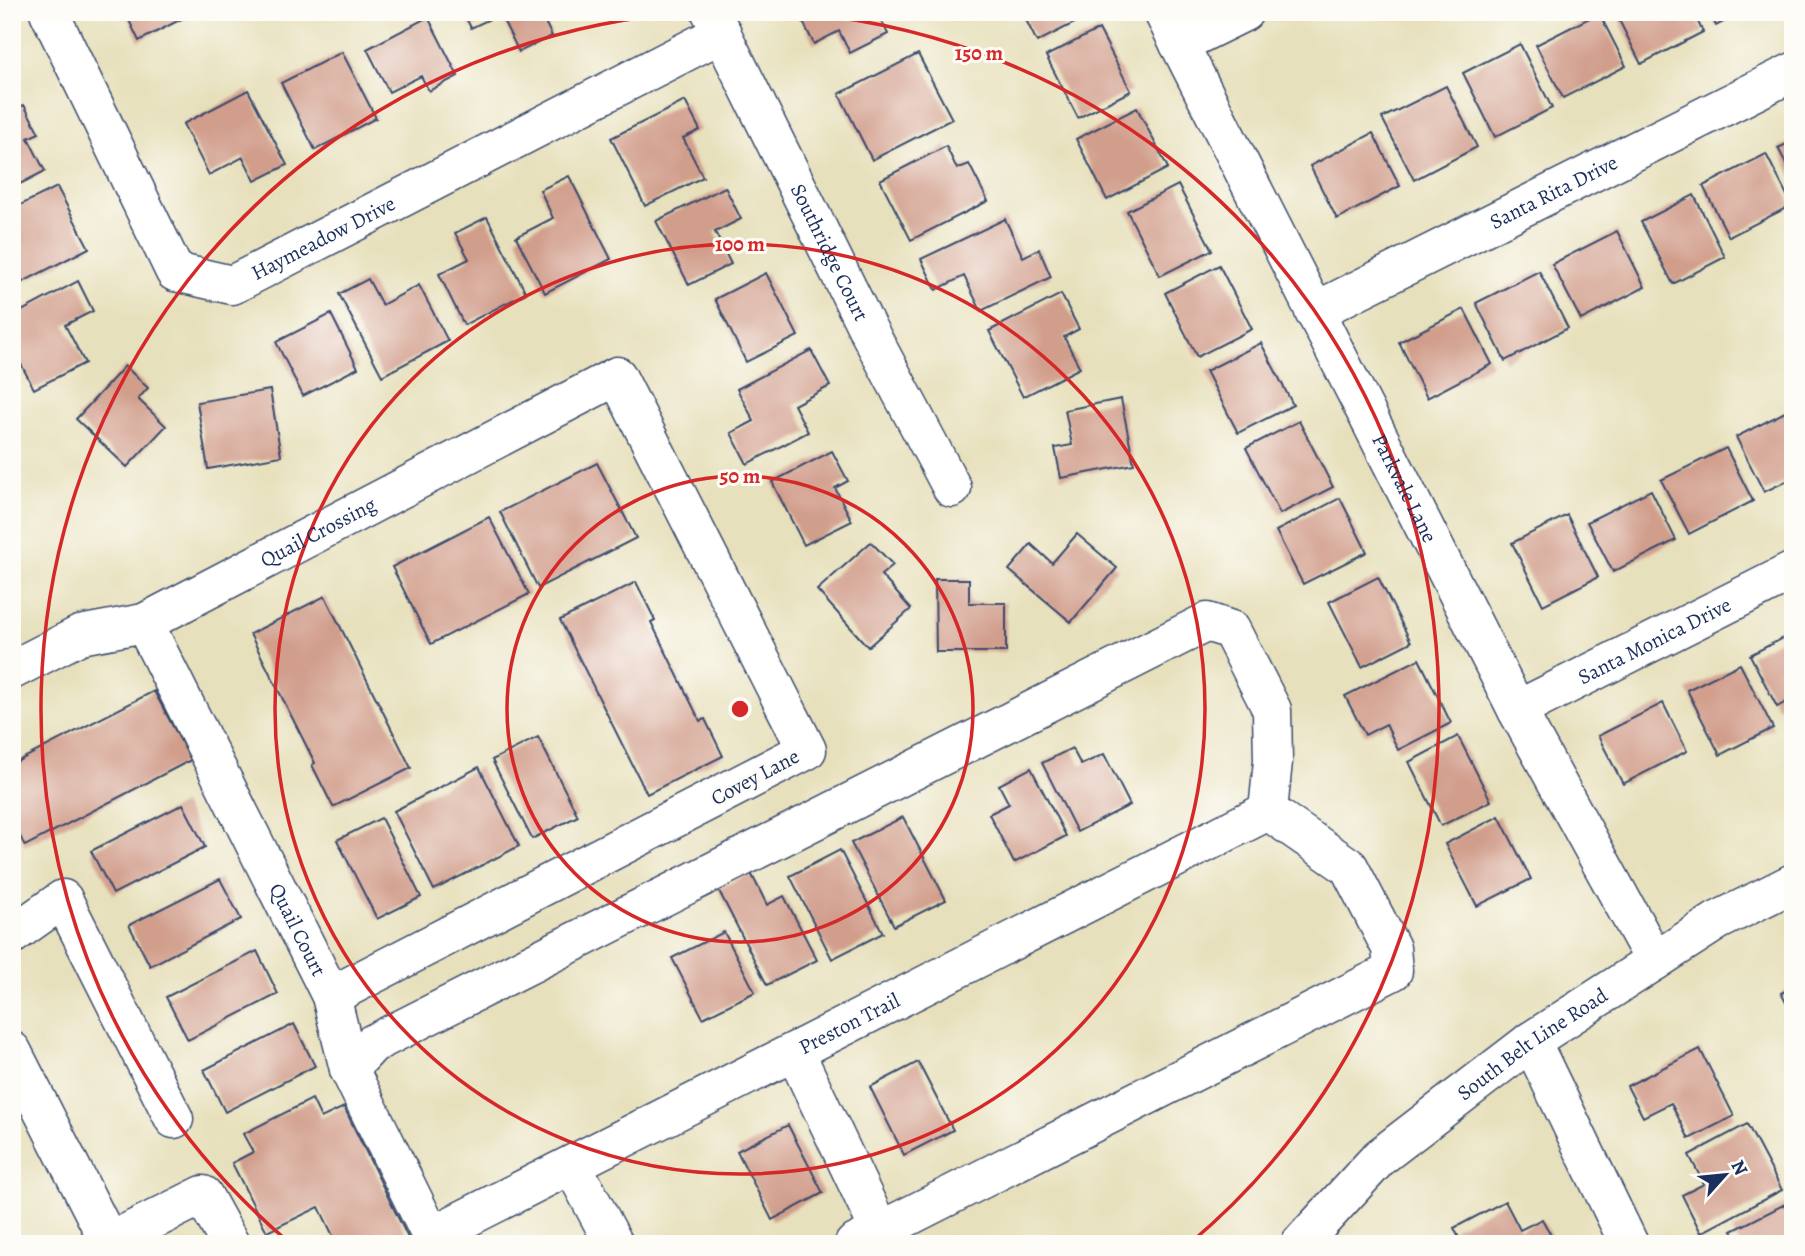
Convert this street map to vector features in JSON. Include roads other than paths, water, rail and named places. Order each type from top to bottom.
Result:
[{"type":"street","name":"Haymeadow Drive","points":[[49,12],[175,272],[232,285],[716,23]]},
{"type":"street","points":[[1171,28],[1244,12]]},
{"type":"street","name":"Southridge Court","points":[[716,23],[866,326],[952,488]]},
{"type":"street","name":"Parkvale Lane","points":[[1171,28],[1517,710],[1655,961]]},
{"type":"street","name":"Santa Rita Drive","points":[[1314,312],[1793,72]]},
{"type":"street","name":"Quail Crossing","points":[[12,670],[80,635],[144,623],[617,376]]},
{"type":"street","name":"Covey Lane","points":[[331,996],[807,750],[617,376]]},
{"type":"street","name":"Santa Monica Drive","points":[[1517,710],[1793,571]]},
{"type":"street","points":[[349,1069],[372,1044],[1207,622],[1231,630],[1272,710],[1273,761],[1268,811],[1349,867],[1391,948],[1393,971],[873,1239],[795,1052]]},
{"type":"street","name":"Quail Court","points":[[144,623],[331,996],[349,1069],[433,1240]]},
{"type":"street","name":"Preston Trail","points":[[433,1240],[572,1165],[1268,811]]},
{"type":"street","name":"South Belt Line Road","points":[[1300,1244],[1380,1157],[1531,1041],[1717,921],[1793,883]]},
{"type":"street","points":[[12,935],[63,899],[174,1119]]},
{"type":"street","points":[[1531,1041],[1629,1244]]},
{"type":"street","points":[[12,1051],[103,1241],[202,1195],[230,1244]]},
{"type":"street","points":[[572,1165],[614,1244]]}]
